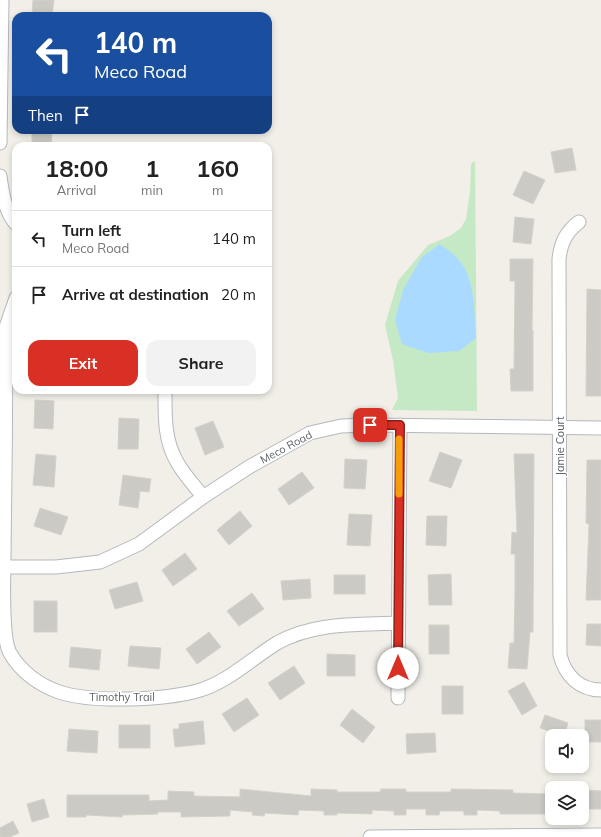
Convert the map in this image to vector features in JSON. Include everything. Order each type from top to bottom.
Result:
[{"type":"street","points":[[0,143],[2,0]]},
{"type":"street","points":[[0,176],[6,205],[12,216]]},
{"type":"street","name":"Jamie Court","points":[[579,222],[565,236],[561,246],[559,259],[560,655],[568,676],[582,685],[595,690],[601,690]]},
{"type":"street","name":"Timothy Trail","points":[[12,310],[6,327],[2,567],[8,651],[18,666],[36,680],[59,692],[90,698],[164,696],[198,691],[239,670],[278,643],[299,632],[342,626],[398,624]]},
{"type":"street","points":[[165,394],[165,422],[169,444],[177,462],[203,497]]},
{"type":"street","points":[[398,698],[400,425]]},
{"type":"street","name":"Meco Road","points":[[2,567],[56,567],[100,562],[139,544],[203,497],[279,449],[310,433],[341,426],[400,425],[601,428]]},
{"type":"street","points":[[370,837],[601,835]]},
{"type":"green space","points":[[475,161],[477,411],[392,410],[398,398],[393,360],[385,325],[398,281],[428,245],[450,236],[461,228],[466,219],[470,192],[471,164]]},
{"type":"water","points":[[440,244],[457,258],[465,268],[469,278],[473,298],[476,338],[459,351],[428,353],[402,344],[395,320],[403,290],[422,257]]},
{"type":"building","points":[[33,0],[54,0],[52,12],[32,12]]},
{"type":"building","points":[[32,134],[52,134],[51,142],[32,142]]},
{"type":"building","points":[[572,148],[576,170],[555,173],[551,152]]},
{"type":"building","points":[[524,171],[545,180],[533,204],[513,195]]},
{"type":"building","points":[[515,217],[534,219],[531,244],[513,242]]},
{"type":"building","points":[[510,259],[533,259],[533,391],[511,391],[510,369],[514,369],[515,281],[510,281]]},
{"type":"building","points":[[587,289],[601,290],[601,396],[586,396]]},
{"type":"building","points":[[35,400],[54,401],[53,429],[34,428]]},
{"type":"building","points":[[119,418],[139,419],[138,449],[118,449]]},
{"type":"building","points":[[213,421],[224,447],[205,455],[195,428]]},
{"type":"building","points":[[440,452],[462,460],[451,488],[429,481]]},
{"type":"building","points":[[36,454],[56,456],[54,487],[33,485]]},
{"type":"building","points":[[514,454],[534,454],[533,632],[530,632],[527,669],[508,668],[510,643],[514,643],[515,554],[511,554],[512,532],[517,533]]},
{"type":"building","points":[[345,459],[367,460],[365,489],[344,488]]},
{"type":"building","points":[[587,460],[601,460],[601,600],[586,600],[589,524],[586,523]]},
{"type":"building","points":[[302,472],[314,488],[289,505],[278,489]]},
{"type":"building","points":[[123,475],[151,479],[149,492],[140,491],[138,508],[119,505]]},
{"type":"building","points":[[40,508],[68,517],[61,535],[34,526]]},
{"type":"building","points":[[240,511],[252,526],[229,545],[217,530]]},
{"type":"building","points":[[349,514],[372,515],[370,546],[347,545]]},
{"type":"building","points":[[427,516],[447,516],[446,546],[426,545]]},
{"type":"building","points":[[185,553],[197,569],[173,586],[162,570]]},
{"type":"building","points":[[451,574],[452,605],[429,605],[428,575]]},
{"type":"building","points":[[334,575],[365,575],[365,594],[334,594]]},
{"type":"building","points":[[310,579],[311,598],[283,600],[281,581]]},
{"type":"building","points":[[137,582],[143,601],[115,609],[109,590]]},
{"type":"building","points":[[252,593],[264,609],[239,626],[227,611]]},
{"type":"building","points":[[34,601],[57,601],[57,632],[34,632]]},
{"type":"building","points":[[587,624],[601,624],[601,646],[586,645]]},
{"type":"building","points":[[429,625],[449,625],[449,654],[429,654]]},
{"type":"building","points":[[209,632],[221,647],[197,664],[186,649]]},
{"type":"building","points":[[130,646],[161,648],[159,669],[128,666]]},
{"type":"building","points":[[71,647],[101,650],[99,670],[69,667]]},
{"type":"building","points":[[327,654],[355,655],[355,676],[327,676]]},
{"type":"building","points":[[294,666],[305,683],[280,700],[268,683]]},
{"type":"building","points":[[524,682],[537,706],[522,715],[508,691]]},
{"type":"building","points":[[442,686],[463,686],[463,714],[442,714]]},
{"type":"building","points":[[247,698],[259,715],[234,732],[222,714]]},
{"type":"building","points":[[352,709],[375,727],[363,743],[340,725]]},
{"type":"building","points":[[545,715],[568,723],[566,729],[545,730],[540,728]]},
{"type":"building","points":[[585,720],[601,720],[601,742],[589,742],[589,729],[585,729]]},
{"type":"building","points":[[203,721],[205,744],[175,747],[173,729],[179,729],[179,724]]},
{"type":"building","points":[[119,725],[150,725],[150,748],[119,748]]},
{"type":"building","points":[[69,729],[98,731],[97,753],[67,751]]},
{"type":"building","points":[[435,733],[436,752],[407,754],[406,734]]},
{"type":"building","points":[[240,789],[311,796],[311,789],[337,790],[337,792],[380,792],[381,789],[406,789],[406,792],[451,792],[451,789],[513,790],[513,793],[545,794],[545,814],[500,814],[500,811],[477,810],[477,815],[464,815],[464,811],[440,811],[439,815],[426,815],[426,809],[406,809],[406,815],[394,815],[394,811],[372,810],[372,814],[337,813],[337,815],[324,815],[324,811],[299,810],[298,815],[265,813],[264,816],[252,815],[253,812],[230,810],[230,816],[181,817],[181,812],[157,812],[158,814],[122,815],[122,817],[86,815],[86,817],[67,817],[67,795],[149,795],[149,801],[168,800],[168,791],[194,792],[194,796],[240,797]]},
{"type":"building","points":[[589,790],[601,791],[601,809],[589,809]]},
{"type":"building","points":[[44,799],[49,817],[32,822],[27,804]]},
{"type":"building","points":[[13,821],[19,833],[10,837],[0,837],[0,828]]},
{"type":"slow traffic","points":[[399,439],[399,494]]},
{"type":"route","points":[[370,425],[400,425],[398,668]]}]
